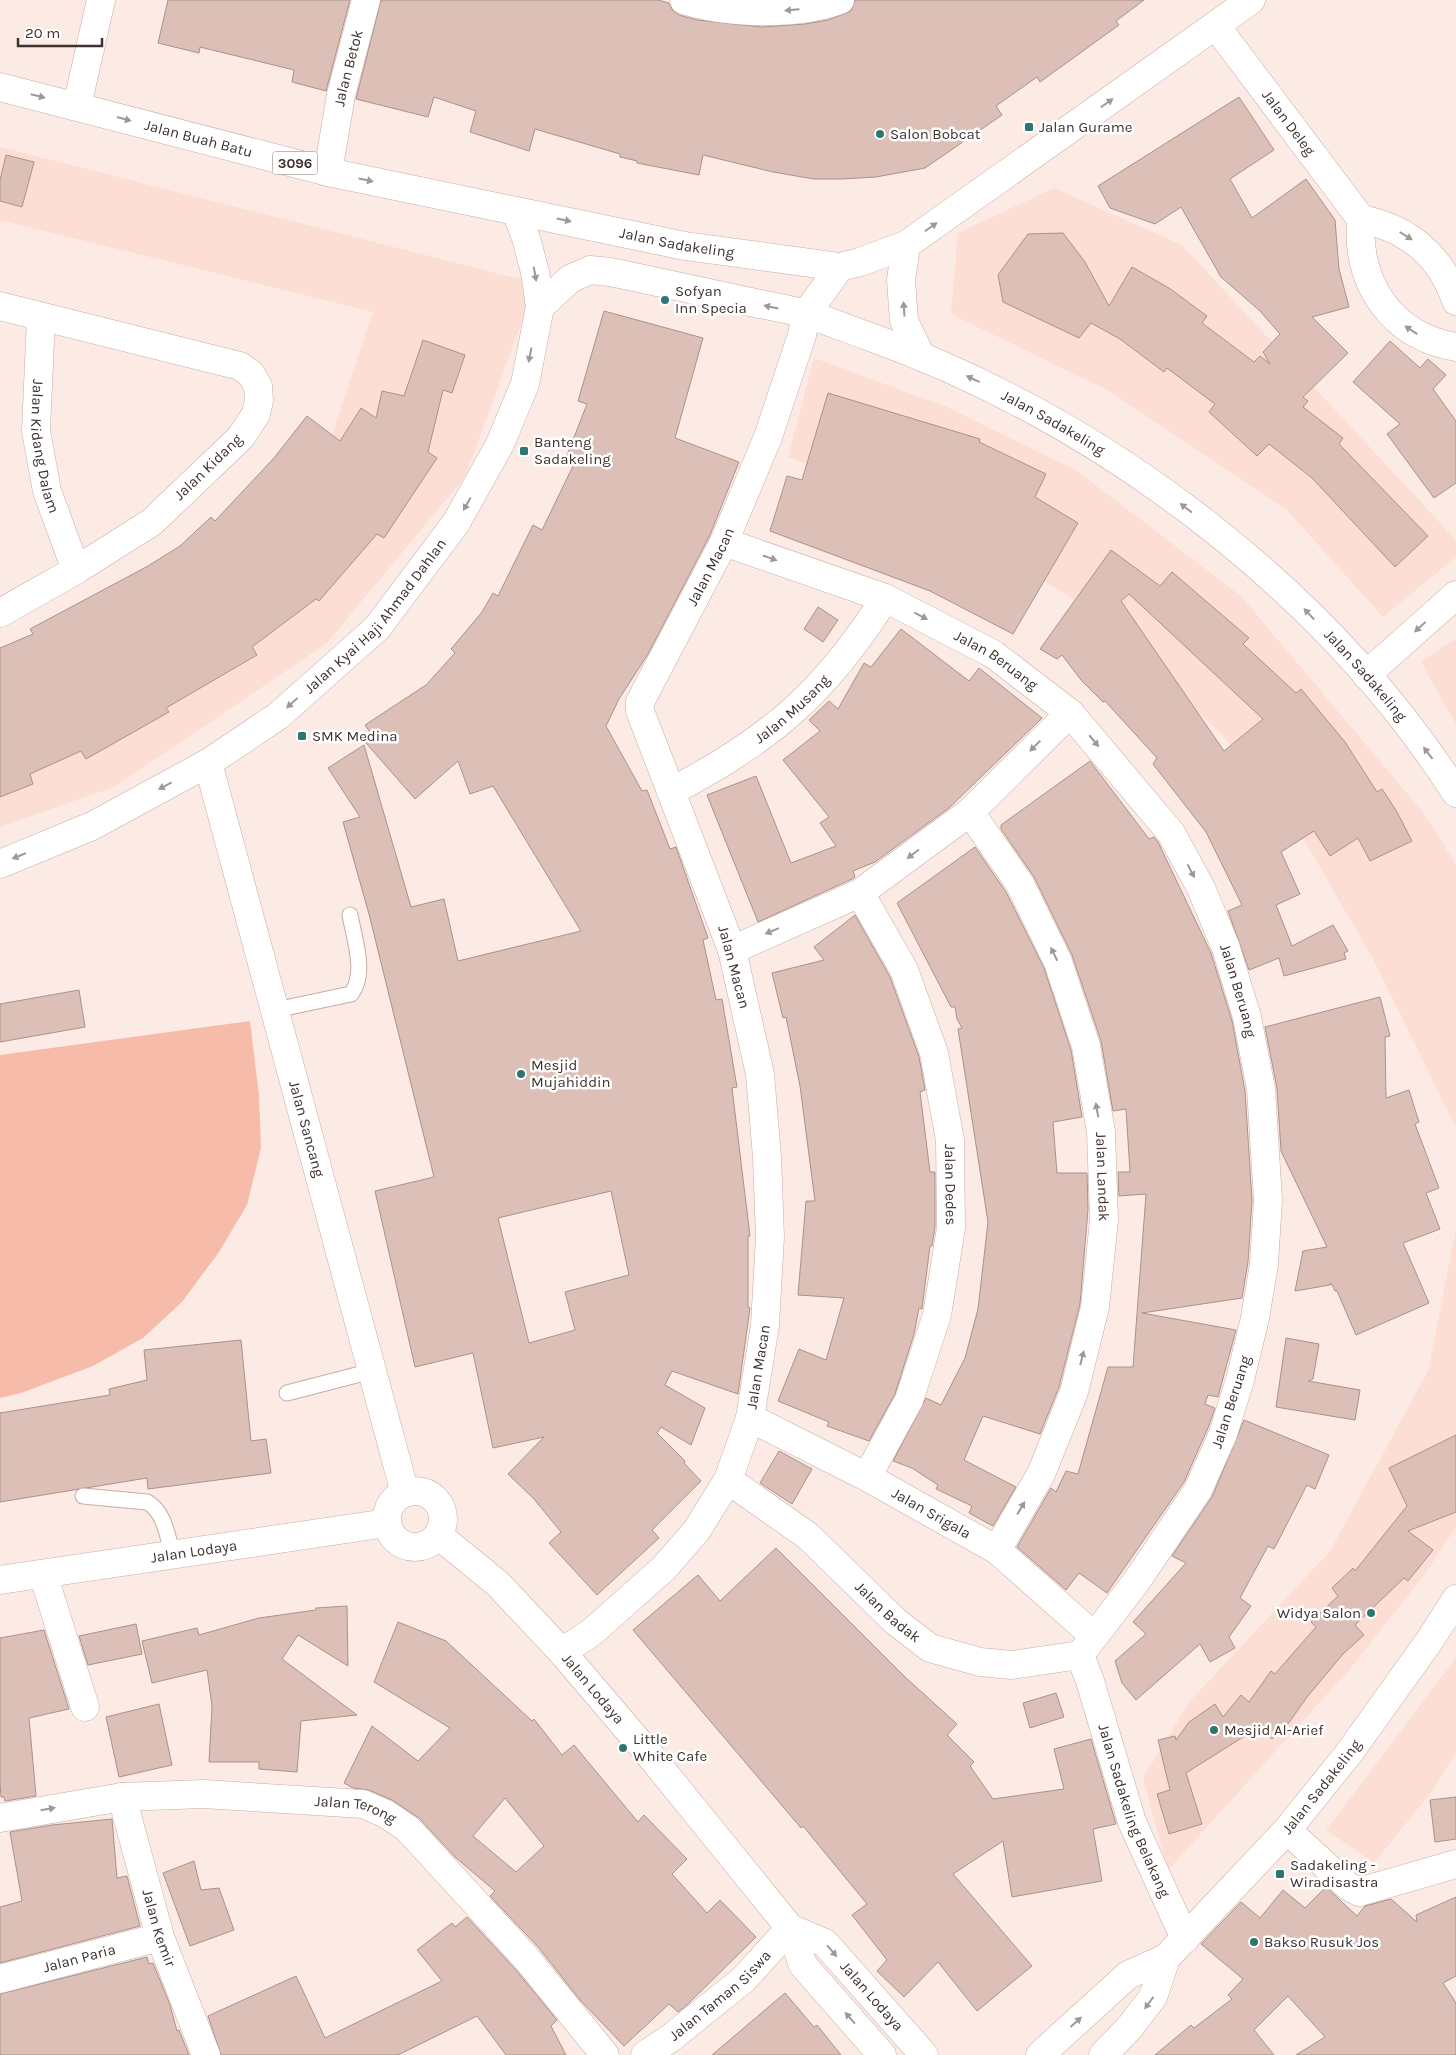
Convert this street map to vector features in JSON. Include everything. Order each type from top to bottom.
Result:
[{"type":"street","points":[[77,106],[101,0]]},
{"type":"street","name":"Jalan Betok","points":[[328,172],[341,95],[366,0]]},
{"type":"street","points":[[688,1],[760,11],[796,10],[840,0]]},
{"type":"street","points":[[840,267],[860,262],[906,245],[1251,0]]},
{"type":"street","name":"Jalan Deleg","points":[[1216,26],[1361,219]]},
{"type":"street","name":"Jalan Buah Batu","points":[[0,86],[328,172],[516,211]]},
{"type":"street","name":"Jalan Sadakeling","points":[[516,211],[685,246],[840,267]]},
{"type":"street","name":"Jalan Kyai Haji Ahmad Dahlan","points":[[0,864],[92,826],[208,763],[278,716],[377,628],[456,523],[500,444],[525,384],[540,307],[535,272],[526,238],[516,211]]},
{"type":"street","points":[[1456,300],[1443,271],[1416,242],[1381,223],[1361,219],[1361,253],[1370,284],[1378,299],[1400,323],[1414,332],[1429,340],[1456,347]]},
{"type":"street","points":[[906,245],[901,280],[904,321],[920,354]]},
{"type":"street","name":"Jalan Macan","points":[[562,1652],[592,1632],[664,1568],[697,1530],[728,1480],[750,1418],[764,1324],[770,1246],[767,1157],[760,1074],[732,950],[640,711],[640,702],[724,542],[768,437],[802,335],[806,314],[840,267]]},
{"type":"street","name":"Jalan Sadakeling","points":[[540,307],[570,279],[590,270],[610,272],[806,314],[920,354],[989,386],[1073,432],[1154,484],[1251,561],[1300,606],[1366,675],[1439,767],[1456,793]]},
{"type":"street","name":"Jalan Kidang","points":[[0,306],[240,366],[250,374],[258,386],[259,400],[256,414],[241,437],[152,522],[76,570],[0,612]]},
{"type":"street","name":"Jalan Kidang Dalam","points":[[41,317],[36,431],[47,491],[76,570]]},
{"type":"street","name":"Jalan Beruang","points":[[724,542],[885,598],[994,654],[1070,713],[1171,834],[1201,888],[1226,948],[1247,1017],[1261,1089],[1268,1200],[1264,1264],[1256,1318],[1240,1380],[1223,1434],[1198,1490],[1136,1582],[1087,1646]]},
{"type":"street","points":[[1366,675],[1456,595]]},
{"type":"street","name":"Jalan Musang","points":[[672,792],[715,769],[756,742],[794,712],[859,639],[885,598]]},
{"type":"street","points":[[732,950],[860,893],[970,812],[1070,713]]},
{"type":"street","name":"Jalan Sancang","points":[[208,763],[405,1493]]},
{"type":"street","name":"Jalan Landak","points":[[970,812],[1020,884],[1058,962],[1086,1046],[1101,1132],[1104,1220],[1095,1307],[1074,1392],[1041,1474],[997,1550]]},
{"type":"street","name":"Jalan Dedes","points":[[860,893],[904,970],[934,1053],[950,1149],[951,1228],[937,1315],[909,1400],[867,1478]]},
{"type":"street","name":"Jalan Srigala","points":[[750,1418],[867,1478],[997,1550],[1087,1646]]},
{"type":"street","name":"Jalan Badak","points":[[728,1480],[808,1536],[895,1621],[930,1648],[980,1662],[1012,1665],[1087,1646]]},
{"type":"street","points":[[420,1492],[437,1501],[443,1518],[438,1535],[424,1546],[406,1546],[392,1536],[387,1523],[389,1508],[394,1500],[405,1493],[420,1492]]},
{"type":"street","name":"Jalan Lodaya","points":[[0,1580],[387,1523]]},
{"type":"street","name":"Jalan Lodaya","points":[[438,1535],[498,1584],[562,1652],[790,1928],[802,1965],[882,2055]]},
{"type":"street","points":[[43,1574],[85,1706]]},
{"type":"street","name":"Jalan Sadakeling","points":[[1040,2055],[1128,1975],[1166,1958],[1287,1830],[1355,1745],[1430,1640],[1456,1598]]},
{"type":"street","name":"Jalan Sadakeling Belakang","points":[[1087,1646],[1090,1680],[1132,1822],[1185,1939]]},
{"type":"street","name":"Jalan Terong","points":[[0,1818],[122,1797],[203,1794],[277,1797],[363,1804],[386,1814],[408,1829],[476,1901],[605,2055]]},
{"type":"street","name":"Jalan Kemir","points":[[122,1797],[160,1937],[206,2055]]},
{"type":"street","points":[[1287,1830],[1348,1886],[1359,1892],[1456,1864]]},
{"type":"street","name":"Jalan Lodaya","points":[[790,1928],[825,1943],[924,2055]]},
{"type":"street","name":"Jalan Taman Siswa","points":[[645,2055],[744,1979],[790,1928]]},
{"type":"street","name":"Jalan Paria","points":[[0,1978],[160,1937]]},
{"type":"street","name":"Jalan Sadakeling","points":[[1103,2055],[1130,2027],[1153,1997],[1166,1958]]},
{"type":"lane","points":[[275,1010],[352,994],[357,987],[360,975],[350,915]]},
{"type":"lane","points":[[287,1393],[372,1371]]},
{"type":"lane","points":[[83,1496],[147,1502],[154,1506],[160,1512],[174,1555]]},
{"type":"shaded area","points":[[0,147],[536,283],[465,477],[326,644],[114,787],[0,827],[0,704],[325,457],[373,312],[0,220]]},
{"type":"shaded area","points":[[1054,188],[1182,245],[1456,540],[1456,557],[1383,617],[1286,509],[1109,391],[951,314],[958,233]]},
{"type":"shaded area","points":[[814,358],[947,407],[1077,471],[1241,596],[1426,816],[1456,865],[1456,1127],[1373,959],[1306,843],[1222,734],[1079,603],[986,545],[811,465],[788,457]]},
{"type":"shaded area","points":[[1456,638],[1456,724],[1421,662]]},
{"type":"shaded area","points":[[250,1021],[259,1096],[261,1148],[247,1205],[219,1252],[182,1302],[143,1338],[93,1366],[21,1393],[0,1398],[0,1055]]},
{"type":"shaded area","points":[[1456,1229],[1456,1527],[1425,1574],[1349,1670],[1168,1870],[1143,1778],[1190,1701],[1330,1551],[1428,1371]]},
{"type":"shaded area","points":[[1456,1658],[1456,1752],[1433,1790],[1374,1863],[1326,1830]]},
{"type":"building","points":[[168,0],[350,0],[326,91],[292,82],[294,70],[200,47],[199,53],[158,43]]},
{"type":"building","points":[[381,0],[658,0],[669,3],[673,11],[679,15],[697,20],[762,27],[805,24],[828,20],[851,11],[855,0],[1144,0],[1116,21],[1119,25],[1040,82],[1037,77],[996,106],[1002,115],[925,168],[876,177],[814,179],[773,172],[703,155],[699,175],[637,163],[637,161],[620,157],[620,154],[535,129],[529,151],[470,132],[476,111],[434,97],[428,117],[356,99]]},
{"type":"building","points":[[1239,97],[1274,150],[1230,179],[1252,218],[1306,179],[1335,220],[1339,269],[1349,307],[1312,317],[1348,353],[1303,397],[1308,401],[1303,407],[1343,438],[1339,444],[1428,536],[1395,567],[1312,478],[1269,444],[1257,456],[1209,412],[1215,404],[1167,368],[1164,372],[1120,339],[1091,323],[1079,338],[1003,302],[998,275],[1028,234],[1063,233],[1085,262],[1109,306],[1132,267],[1169,288],[1207,316],[1202,323],[1254,362],[1260,356],[1270,364],[1263,352],[1280,334],[1260,311],[1221,277],[1181,207],[1155,224],[1110,208],[1098,186]]},
{"type":"building","points":[[6,155],[34,162],[22,207],[0,201],[0,180]]},
{"type":"building","points":[[604,311],[703,338],[675,438],[739,462],[710,535],[648,654],[619,699],[606,726],[642,791],[647,790],[670,849],[676,847],[708,938],[703,940],[716,1000],[722,999],[737,1087],[732,1088],[750,1236],[748,1236],[748,1307],[750,1308],[738,1394],[672,1371],[665,1385],[705,1408],[691,1445],[661,1427],[657,1433],[685,1461],[684,1463],[701,1481],[652,1530],[659,1538],[597,1595],[549,1543],[561,1532],[534,1499],[508,1474],[544,1437],[493,1448],[473,1353],[415,1367],[375,1191],[434,1177],[369,914],[343,822],[360,817],[328,768],[364,745],[411,907],[444,899],[458,961],[581,931],[493,786],[470,794],[458,761],[415,799],[366,743],[374,738],[365,725],[426,685],[455,653],[451,649],[482,612],[493,593],[498,596],[533,525],[542,530],[573,466],[564,463],[587,404],[578,401]],"holes":[[[611,1191],[629,1275],[565,1292],[575,1330],[529,1343],[498,1218]]]},
{"type":"building","points":[[423,340],[465,355],[452,393],[443,390],[428,452],[437,458],[384,538],[377,534],[319,601],[316,599],[252,647],[257,655],[166,708],[169,712],[86,759],[81,751],[30,774],[33,784],[0,797],[0,648],[33,634],[30,629],[148,566],[180,546],[211,517],[215,521],[274,458],[307,416],[340,441],[361,408],[376,418],[382,391],[404,396]]},
{"type":"building","points":[[1390,341],[1420,368],[1428,359],[1446,375],[1433,389],[1456,421],[1456,483],[1434,498],[1387,434],[1400,424],[1353,382]]},
{"type":"building","points":[[828,393],[980,439],[979,442],[1046,474],[1035,497],[1078,523],[1013,634],[930,591],[770,531],[787,476],[802,480]]},
{"type":"building","points":[[1111,550],[1160,586],[1172,572],[1249,638],[1243,644],[1296,693],[1301,689],[1345,742],[1377,792],[1382,789],[1412,841],[1370,861],[1358,838],[1330,856],[1314,831],[1281,852],[1300,894],[1276,905],[1292,946],[1333,925],[1348,951],[1344,953],[1346,959],[1284,976],[1279,958],[1249,970],[1228,911],[1242,905],[1206,832],[1153,764],[1157,758],[1105,701],[1103,702],[1081,680],[1062,655],[1057,659],[1040,649]],"holes":[[[1129,594],[1263,719],[1224,751],[1121,601]]]},
{"type":"building","points":[[818,607],[838,620],[823,642],[804,629]]},
{"type":"building","points":[[901,629],[969,681],[979,668],[1042,718],[949,808],[875,862],[853,871],[855,877],[758,922],[707,795],[756,776],[791,863],[836,846],[820,823],[829,817],[783,760],[820,731],[809,720],[829,701],[838,709],[864,663],[871,667]]},
{"type":"building","points":[[1090,761],[1149,839],[1154,837],[1158,842],[1211,953],[1232,1021],[1245,1091],[1252,1200],[1248,1262],[1242,1298],[1142,1313],[1236,1330],[1218,1397],[1208,1395],[1205,1404],[1215,1408],[1184,1482],[1107,1593],[1079,1573],[1066,1590],[1017,1547],[1051,1488],[1056,1492],[1066,1471],[1078,1474],[1108,1367],[1133,1367],[1146,1194],[1119,1196],[1118,1172],[1130,1172],[1126,1109],[1113,1111],[1101,1041],[1072,955],[1034,877],[1001,829],[1001,825]]},
{"type":"building","points":[[975,847],[1006,892],[1044,968],[1071,1050],[1082,1117],[1053,1122],[1057,1173],[1087,1173],[1088,1209],[1080,1304],[1059,1387],[1040,1434],[983,1416],[964,1460],[1016,1487],[993,1526],[969,1513],[972,1506],[936,1489],[938,1485],[912,1468],[893,1461],[926,1398],[941,1405],[965,1358],[978,1309],[988,1222],[958,1029],[962,1028],[957,1019],[955,1007],[951,1007],[897,903]]},
{"type":"building","points":[[855,915],[890,977],[919,1057],[925,1090],[920,1092],[930,1172],[935,1172],[935,1227],[932,1246],[930,1246],[922,1309],[919,1308],[914,1334],[895,1394],[869,1441],[827,1426],[829,1422],[778,1401],[799,1349],[826,1360],[844,1298],[798,1295],[806,1201],[815,1201],[800,1086],[786,1017],[783,1018],[772,973],[824,960],[814,947]]},
{"type":"building","points":[[79,990],[85,1027],[0,1042],[0,1004]]},
{"type":"building","points":[[1380,997],[1390,1036],[1385,1037],[1386,1098],[1409,1090],[1419,1122],[1415,1124],[1439,1188],[1426,1193],[1440,1229],[1403,1243],[1429,1303],[1356,1335],[1337,1291],[1335,1291],[1331,1283],[1330,1285],[1295,1291],[1303,1251],[1327,1247],[1281,1151],[1277,1088],[1265,1027]]},
{"type":"building","points":[[1286,1338],[1319,1344],[1313,1379],[1308,1381],[1360,1390],[1355,1420],[1276,1407]]},
{"type":"building","points":[[241,1340],[251,1441],[266,1439],[271,1473],[148,1489],[147,1478],[0,1502],[0,1413],[110,1395],[109,1389],[147,1380],[144,1350]]},
{"type":"building","points":[[1244,1420],[1329,1455],[1315,1489],[1307,1485],[1274,1549],[1268,1546],[1240,1598],[1251,1606],[1229,1637],[1235,1648],[1210,1662],[1200,1644],[1136,1700],[1122,1683],[1115,1661],[1146,1634],[1133,1622],[1186,1563],[1172,1556],[1212,1497]]},
{"type":"building","points":[[1456,1435],[1456,1512],[1408,1531],[1433,1550],[1408,1581],[1404,1578],[1355,1625],[1364,1635],[1343,1654],[1307,1697],[1288,1724],[1285,1723],[1272,1739],[1259,1727],[1186,1773],[1202,1824],[1169,1834],[1157,1794],[1170,1790],[1158,1740],[1175,1736],[1176,1740],[1189,1722],[1215,1704],[1223,1717],[1241,1695],[1249,1702],[1271,1671],[1275,1674],[1316,1627],[1311,1622],[1338,1596],[1332,1588],[1353,1568],[1355,1571],[1407,1506],[1389,1468]]},
{"type":"building","points":[[779,1451],[812,1469],[792,1504],[760,1483]]},
{"type":"building","points":[[776,1548],[905,1677],[957,1724],[947,1735],[974,1762],[970,1766],[993,1799],[1064,1789],[1054,1749],[1091,1739],[1116,1824],[1093,1829],[1102,1881],[1012,1897],[1003,1841],[953,1874],[1032,1966],[977,2011],[938,1962],[904,1997],[877,1971],[887,1960],[852,1915],[867,1904],[803,1826],[801,1828],[633,1630],[698,1575],[720,1601]]},
{"type":"building","points":[[347,1606],[348,1666],[298,1635],[282,1659],[357,1715],[301,1721],[297,1772],[259,1769],[259,1762],[209,1762],[212,1706],[207,1670],[152,1683],[142,1641],[197,1628],[199,1635],[259,1618],[316,1610],[316,1608]]},
{"type":"building","points":[[398,1622],[446,1641],[532,1721],[534,1719],[562,1755],[574,1745],[638,1822],[644,1815],[687,1859],[672,1874],[707,1913],[720,1900],[756,1937],[687,2005],[678,2012],[669,2004],[624,2046],[580,2000],[539,1948],[490,1896],[495,1891],[455,1857],[419,1818],[392,1800],[369,1790],[353,1788],[344,1783],[372,1726],[418,1761],[450,1728],[374,1682]],"holes":[[[505,1798],[544,1846],[516,1872],[473,1836]]]},
{"type":"building","points":[[136,1624],[142,1654],[88,1665],[79,1636]]},
{"type":"building","points":[[44,1630],[69,1709],[29,1718],[36,1796],[5,1801],[4,1797],[1,1797],[0,1784],[0,1638]]},
{"type":"building","points":[[1056,1693],[1064,1717],[1030,1728],[1023,1703]]},
{"type":"building","points":[[159,1704],[172,1765],[119,1777],[106,1717]]},
{"type":"building","points":[[1456,1797],[1456,1839],[1435,1842],[1430,1800]]},
{"type":"building","points":[[112,1819],[117,1878],[127,1876],[140,1926],[0,1963],[0,1907],[22,1901],[10,1832],[52,1825]]},
{"type":"building","points":[[194,1861],[201,1890],[219,1888],[234,1930],[190,1946],[163,1873]]},
{"type":"building","points":[[1326,1887],[1357,1916],[1365,1906],[1391,1899],[1417,1922],[1416,1915],[1456,1897],[1456,1976],[1443,1983],[1456,2003],[1456,2055],[1296,2055],[1325,2037],[1288,1996],[1254,2030],[1274,2055],[1155,2055],[1191,2025],[1194,2028],[1232,1999],[1228,1995],[1243,1979],[1201,1944],[1241,1902],[1260,1918],[1283,1890],[1305,1908]]},
{"type":"building","points":[[467,1917],[515,1969],[557,2020],[551,2026],[566,2055],[506,2055],[477,2016],[398,2055],[221,2055],[208,2016],[296,1976],[325,2038],[442,1981],[417,1950],[452,1923],[455,1927]]},
{"type":"building","points":[[147,1957],[149,1964],[153,1963],[170,2005],[177,2031],[179,2030],[189,2055],[0,2055],[0,1994]]},
{"type":"building","points":[[785,1993],[814,2027],[817,2025],[841,2055],[712,2055]]},
{"type":"place","name":"Jalan Gurame","points":[[1029,127]]},
{"type":"place","name":"Salon Bobcat","points":[[880,134]]},
{"type":"place","name":"Sofyan Inn Specia","points":[[665,300]]},
{"type":"place","name":"Banteng Sadakeling","points":[[524,451]]},
{"type":"place","name":"SMK Medina","points":[[302,736]]},
{"type":"place","name":"Mesjid Mujahiddin","points":[[521,1074]]},
{"type":"place","name":"Widya Salon","points":[[1371,1613]]},
{"type":"place","name":"Mesjid Al-Arief","points":[[1214,1730]]},
{"type":"place","name":"Little White Cafe","points":[[623,1748]]},
{"type":"place","name":"Sadakeling - Wiradisastra","points":[[1280,1874]]},
{"type":"place","name":"Bakso Rusuk Jos","points":[[1254,1942]]}]
